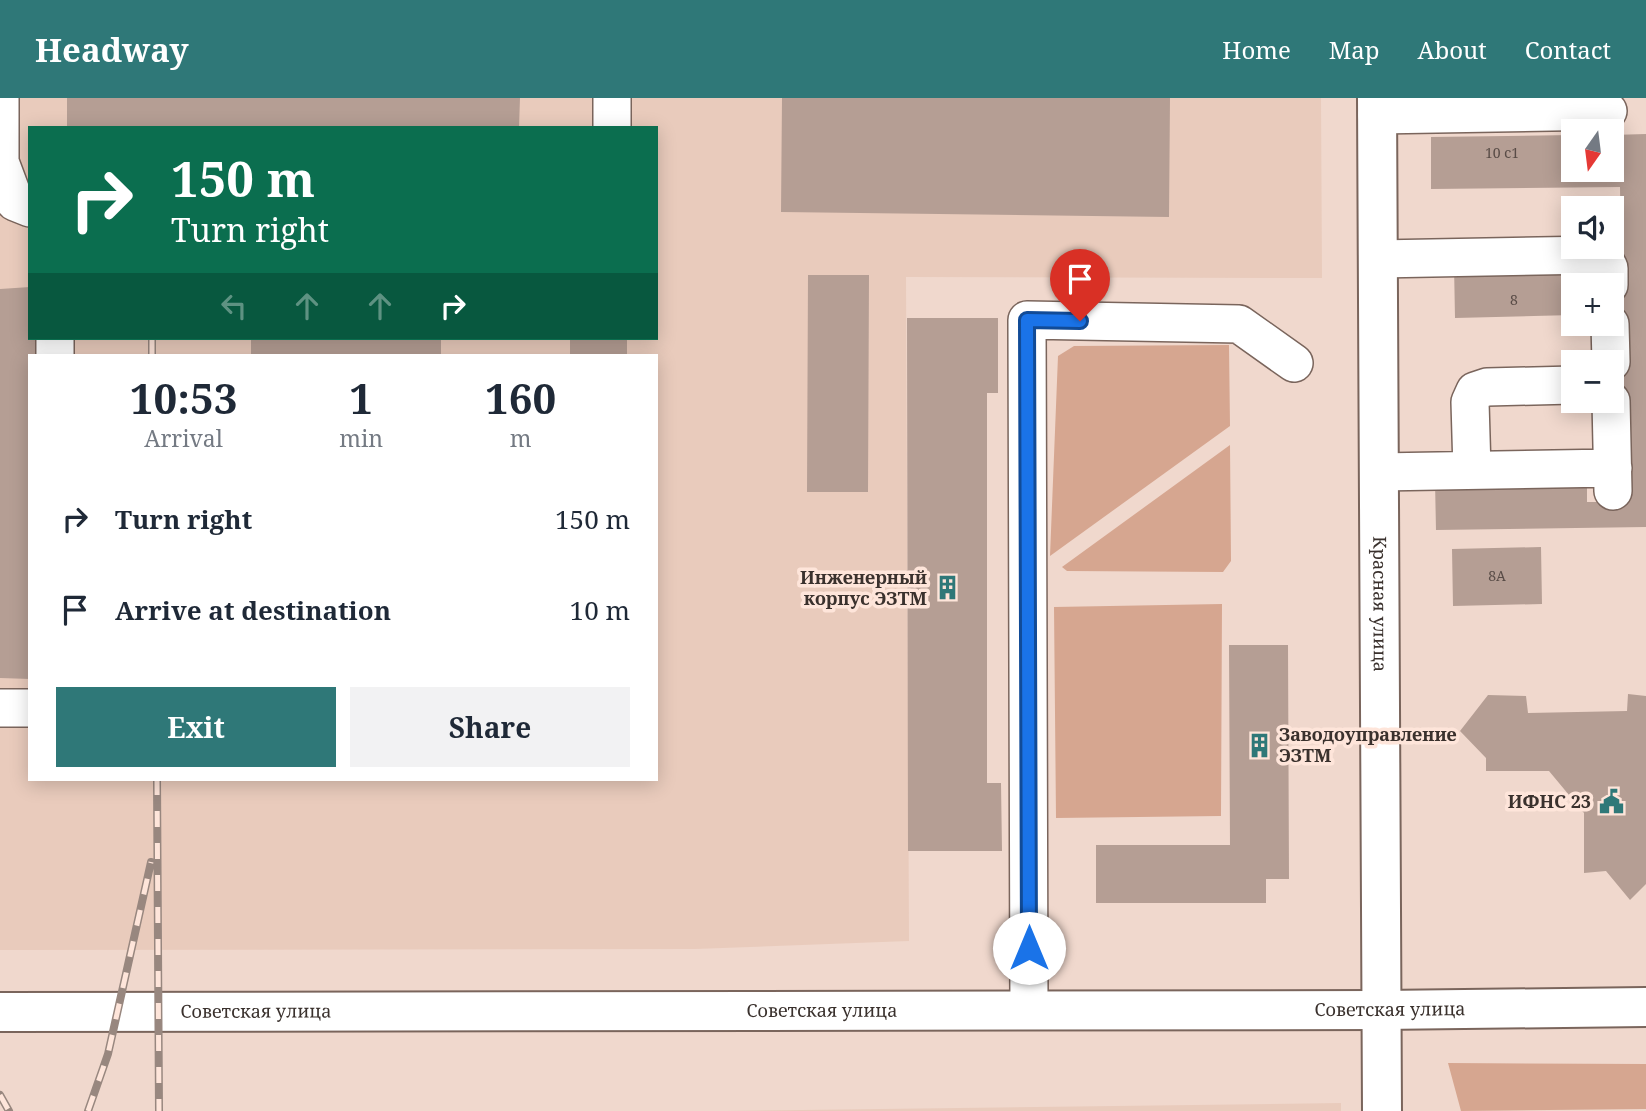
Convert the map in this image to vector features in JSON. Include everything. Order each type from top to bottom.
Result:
[{"type":"main road","name":"Красная улица","points":[[1377,107],[1382,1111]]},
{"type":"main road","name":"Советская улица","points":[[0,1012],[1381,1010],[1646,1007]]},
{"type":"lane","points":[[0,98],[0,162],[15,202],[28,207]]},
{"type":"lane","points":[[612,98],[612,126]]},
{"type":"lane","points":[[1377,107],[1608,111]]},
{"type":"lane","points":[[1378,259],[1594,255],[1604,259],[1609,273]]},
{"type":"lane","points":[[1029,1010],[1027,320],[1239,324],[1294,363]]},
{"type":"lane","points":[[1472,470],[1470,402],[1475,391],[1487,387],[1561,385]]},
{"type":"lane","points":[[1379,472],[1472,470],[1613,480],[1611,413]]},
{"type":"lane","points":[[0,708],[28,708]]},
{"type":"shaded area","points":[[0,98],[1321,98],[1322,278],[906,277],[909,941],[695,949],[0,950]]},
{"type":"shaded area","points":[[1229,345],[1230,426],[1050,556],[1058,356],[1074,346]]},
{"type":"shaded area","points":[[1230,445],[1231,561],[1223,572],[1067,571],[1062,567]]},
{"type":"shaded area","points":[[1222,604],[1221,816],[1056,818],[1054,607]]},
{"type":"shaded area","points":[[1448,1063],[1646,1064],[1646,1109],[1461,1111]]},
{"type":"shaded area","points":[[1341,1103],[1341,1111],[726,1111]]},
{"type":"building","points":[[67,98],[520,98],[519,126],[67,126]]},
{"type":"building","points":[[782,98],[1170,98],[1169,217],[781,212]]},
{"type":"building","points":[[1646,134],[1646,527],[1436,530],[1435,481],[1587,479],[1587,502],[1625,502],[1624,273],[1621,273],[1621,259],[1624,259],[1624,196],[1620,196],[1620,187],[1431,189],[1431,137],[1561,135],[1561,182],[1624,182],[1624,135]]},
{"type":"building","points":[[1582,262],[1582,273],[1561,273],[1561,315],[1455,318],[1454,265]]},
{"type":"building","points":[[808,275],[869,275],[868,492],[807,492]]},
{"type":"building","points":[[28,287],[28,340],[35,340],[35,354],[28,354],[28,679],[0,678],[0,289]]},
{"type":"building","name":"Инженерный корпус ЭЗТМ","points":[[907,318],[998,318],[998,393],[987,393],[987,783],[1001,783],[1002,851],[908,851]]},
{"type":"building","points":[[251,340],[441,340],[441,354],[251,354]]},
{"type":"building","points":[[570,340],[627,340],[627,354],[570,354]]},
{"type":"building","points":[[1541,547],[1542,604],[1453,606],[1452,549]]},
{"type":"building","name":"Заводоуправление ЭЗТМ","points":[[1229,645],[1288,645],[1289,879],[1266,879],[1266,903],[1096,903],[1096,845],[1230,845]]},
{"type":"building","name":"ИФНС 23","points":[[1628,694],[1646,696],[1646,884],[1630,900],[1606,871],[1584,873],[1584,813],[1549,771],[1486,771],[1486,758],[1460,731],[1488,695],[1526,696],[1528,713],[1627,711]]},
{"type":"railway","points":[[152,340],[152,354]]},
{"type":"railway","points":[[157,781],[159,1111]]},
{"type":"railway","points":[[88,1111],[108,1054],[151,862]]},
{"type":"railway","points":[[0,1095],[9,1111]]},
{"type":"place","name":"Инженерный корпус ЭЗТМ","points":[[947,588]]},
{"type":"place","name":"Заводоуправление ЭЗТМ","points":[[1259,745]]},
{"type":"place","name":"ИФНС 23","points":[[1611,802]]},
{"type":"route","points":[[1029,948],[1027,320],[1080,321]]}]
